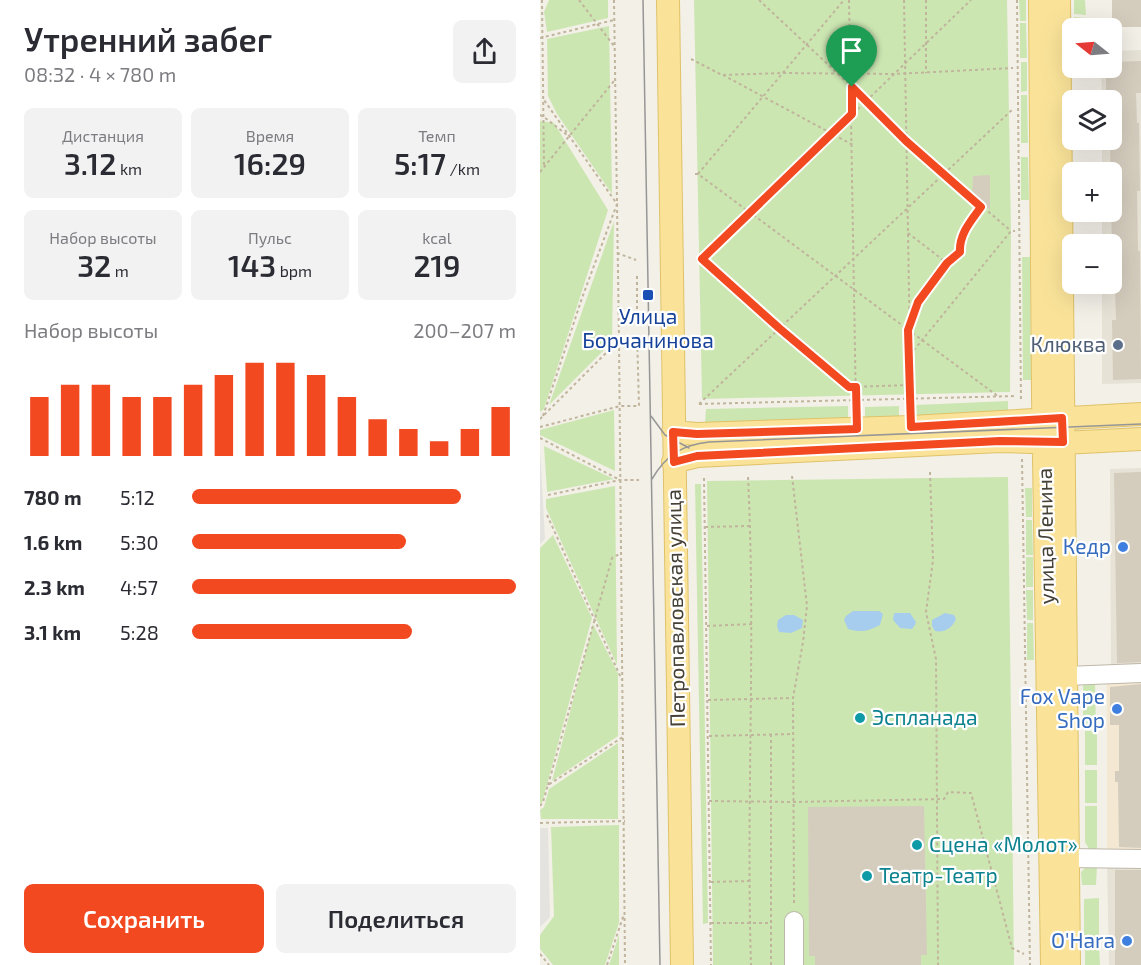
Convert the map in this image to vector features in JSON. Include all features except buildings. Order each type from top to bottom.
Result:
[{"type":"main road","name":"Петропавловская улица","points":[[668,0],[682,965]]},
{"type":"main road","name":"улица Ленина","points":[[1040,0],[1053,430],[1066,676],[1069,965]]},
{"type":"main road","name":"улица Ленина","points":[[1052,965],[1053,430],[1059,0]]},
{"type":"main road","points":[[674,462],[697,456],[1000,441],[1141,414]]},
{"type":"main road","points":[[673,432],[697,434],[911,427],[1053,430],[1141,439]]},
{"type":"lane","points":[[1066,676],[1141,673]]},
{"type":"lane","points":[[1069,858],[1141,859]]},
{"type":"lane","points":[[794,921],[794,965]]},
{"type":"path","points":[[543,0],[541,37],[544,167]]},
{"type":"path","points":[[579,0],[614,46]]},
{"type":"path","points":[[614,0],[620,340],[625,965]]},
{"type":"path","points":[[759,0],[906,141],[981,207],[1013,231],[910,355]]},
{"type":"path","points":[[844,0],[696,174],[999,397]]},
{"type":"path","points":[[849,0],[857,429]]},
{"type":"path","points":[[904,0],[911,427]]},
{"type":"path","points":[[926,0],[926,73]]},
{"type":"path","points":[[696,260],[702,259],[971,0]]},
{"type":"path","points":[[1017,0],[1021,395]]},
{"type":"path","points":[[541,37],[614,20]]},
{"type":"path","points":[[691,59],[853,145]]},
{"type":"path","points":[[722,75],[905,74],[1013,68]]},
{"type":"path","points":[[540,172],[615,81]]},
{"type":"path","points":[[544,100],[617,204]]},
{"type":"path","points":[[1013,109],[699,404],[1016,396]]},
{"type":"path","points":[[540,115],[569,136]]},
{"type":"path","points":[[542,417],[617,204]]},
{"type":"path","points":[[908,330],[918,302],[947,263],[960,252],[959,242],[981,207]]},
{"type":"path","points":[[908,233],[947,263]]},
{"type":"path","points":[[617,253],[636,260]]},
{"type":"path","points":[[702,259],[849,387],[910,386]]},
{"type":"path","points":[[637,276],[637,310]]},
{"type":"path","points":[[540,427],[620,406],[639,406],[637,334]]},
{"type":"path","points":[[542,417],[620,340],[637,340]]},
{"type":"path","points":[[540,438],[620,480]]},
{"type":"path","points":[[1022,455],[1030,965]]},
{"type":"path","points":[[930,472],[933,560],[926,612],[936,659],[939,965]]},
{"type":"path","points":[[792,476],[807,606],[793,698],[794,921]]},
{"type":"path","points":[[748,477],[753,624],[749,881],[751,965]]},
{"type":"path","points":[[704,478],[711,965]]},
{"type":"path","points":[[548,495],[620,480],[639,480]]},
{"type":"path","points":[[547,515],[623,682]]},
{"type":"path","points":[[705,527],[749,526]]},
{"type":"path","points":[[540,806],[548,785],[612,558],[621,553]]},
{"type":"path","points":[[707,626],[753,624]]},
{"type":"path","points":[[708,700],[793,698]]},
{"type":"path","points":[[771,734],[771,965]]},
{"type":"path","points":[[709,736],[793,734]]},
{"type":"path","points":[[548,785],[623,737]]},
{"type":"path","points":[[709,801],[944,799],[948,792],[971,793],[1012,948],[1024,954]]},
{"type":"path","points":[[540,823],[625,821]]},
{"type":"path","points":[[711,882],[749,881]]},
{"type":"path","points":[[607,965],[625,911]]},
{"type":"path","points":[[711,923],[770,923]]},
{"type":"path","points":[[540,954],[549,965]]},
{"type":"shaded area","points":[[1141,50],[1141,383],[1102,384],[1102,294],[1122,294],[1122,234],[1102,234],[1102,222],[1122,222],[1122,162],[1102,162],[1102,150],[1122,150],[1122,90],[1102,90],[1101,78],[1122,78],[1122,51]]},
{"type":"shaded area","points":[[540,449],[545,539],[540,544]]},
{"type":"shaded area","points":[[1141,468],[1141,670],[1111,671],[1110,469]]},
{"type":"shaded area","points":[[1141,677],[1141,863],[1107,863],[1107,679]]},
{"type":"shaded area","points":[[540,828],[548,828],[550,917],[540,927]]},
{"type":"shaded area","points":[[1107,863],[1141,863],[1141,965],[1109,965]]},
{"type":"green space","points":[[549,0],[608,0],[608,18],[547,32],[544,12]]},
{"type":"green space","points":[[694,0],[1007,0],[1011,231],[1010,392],[702,399]]},
{"type":"green space","points":[[1019,0],[1026,0],[1026,21],[1020,21]]},
{"type":"green space","points":[[1074,0],[1085,0],[1086,15],[1074,14]]},
{"type":"green space","points":[[1020,23],[1026,23],[1027,58],[1020,58]]},
{"type":"green space","points":[[609,26],[612,194],[557,114],[548,96],[547,39]]},
{"type":"green space","points":[[1021,62],[1027,62],[1027,91],[1021,92]]},
{"type":"green space","points":[[1021,95],[1027,95],[1028,143],[1021,143]]},
{"type":"green space","points":[[540,121],[554,123],[608,210],[544,409],[540,412]]},
{"type":"green space","points":[[1021,157],[1028,157],[1029,200],[1021,200]]},
{"type":"green space","points":[[614,221],[612,342],[549,405]]},
{"type":"green space","points":[[1022,257],[1030,257],[1031,380],[1023,380]]},
{"type":"green space","points":[[1008,401],[1008,415],[917,419],[916,405]]},
{"type":"green space","points":[[848,406],[848,424],[705,424],[706,409]]},
{"type":"green space","points":[[899,406],[899,422],[865,423],[865,407]]},
{"type":"green space","points":[[614,410],[615,471],[540,435],[540,430]]},
{"type":"green space","points":[[544,446],[614,479],[547,492]]},
{"type":"green space","name":"Эспланада","points":[[1008,477],[1014,965],[713,965],[707,481]]},
{"type":"green space","points":[[695,484],[701,484],[708,923],[703,924]]},
{"type":"green space","points":[[615,486],[617,665],[546,508],[546,499]]},
{"type":"green space","points":[[1025,488],[1032,488],[1032,517],[1026,517]]},
{"type":"green space","points":[[1026,520],[1032,520],[1033,555],[1026,555]]},
{"type":"green space","points":[[553,535],[592,618],[542,803],[540,803],[540,548]]},
{"type":"green space","points":[[1026,557],[1033,557],[1033,587],[1026,587]]},
{"type":"green space","points":[[1026,590],[1033,590],[1033,620],[1027,620]]},
{"type":"green space","points":[[1027,623],[1033,623],[1034,660],[1027,660]]},
{"type":"green space","points":[[593,624],[618,673],[618,736],[552,781]]},
{"type":"green space","points":[[1083,682],[1095,682],[1096,728],[1083,728]]},
{"type":"green space","points":[[1085,731],[1097,731],[1097,765],[1085,765]]},
{"type":"green space","points":[[618,743],[618,819],[541,819],[540,810],[544,807],[549,789]]},
{"type":"green space","points":[[1085,770],[1097,770],[1097,803],[1085,803]]},
{"type":"green space","points":[[1085,806],[1097,806],[1097,849],[1089,849],[1085,842]]},
{"type":"green space","points":[[619,825],[619,923],[605,965],[553,965],[540,949],[540,935],[554,916],[551,827]]},
{"type":"green space","points":[[1087,866],[1097,866],[1096,885],[1082,885],[1081,872]]},
{"type":"green space","points":[[1099,898],[1099,939],[1084,939],[1084,899]]},
{"type":"green space","points":[[619,935],[619,965],[609,965]]},
{"type":"green space","points":[[1085,946],[1099,946],[1100,965],[1085,965]]},
{"type":"water","points":[[853,611],[879,611],[883,614],[880,625],[864,631],[848,629],[844,620]]},
{"type":"water","points":[[894,613],[910,613],[916,622],[915,625],[912,629],[900,628],[893,620]]},
{"type":"water","points":[[945,613],[954,615],[956,619],[945,630],[935,631],[932,620]]},
{"type":"water","points":[[786,615],[794,615],[803,620],[802,628],[791,633],[779,632],[778,620]]},
{"type":"tram line","points":[[643,0],[660,965]]},
{"type":"tram line","points":[[651,416],[665,435],[689,448]]},
{"type":"tram line","points":[[652,479],[669,458],[699,443],[1141,424]]},
{"type":"place","name":"Улица Борчанинова","points":[[648,295]]},
{"type":"place","name":"Клюква","points":[[1118,345]]},
{"type":"place","name":"Кедр","points":[[1123,547]]},
{"type":"place","name":"Fox Vape Shop","points":[[1117,709]]},
{"type":"place","name":"Эспланада","points":[[860,718]]},
{"type":"place","name":"Сцена «Молот»","points":[[917,845]]},
{"type":"place","name":"Театр-Театр","points":[[867,876]]},
{"type":"place","name":"O'Hara","points":[[1127,941]]},
{"type":"route","points":[[852,87],[906,141],[981,207],[959,242],[960,252],[947,263],[918,302],[908,330],[911,427],[1062,418],[1063,442],[1021,440],[697,456],[674,462],[673,432],[697,434],[857,429],[856,387],[849,387],[702,259],[852,114],[852,87]]}]
